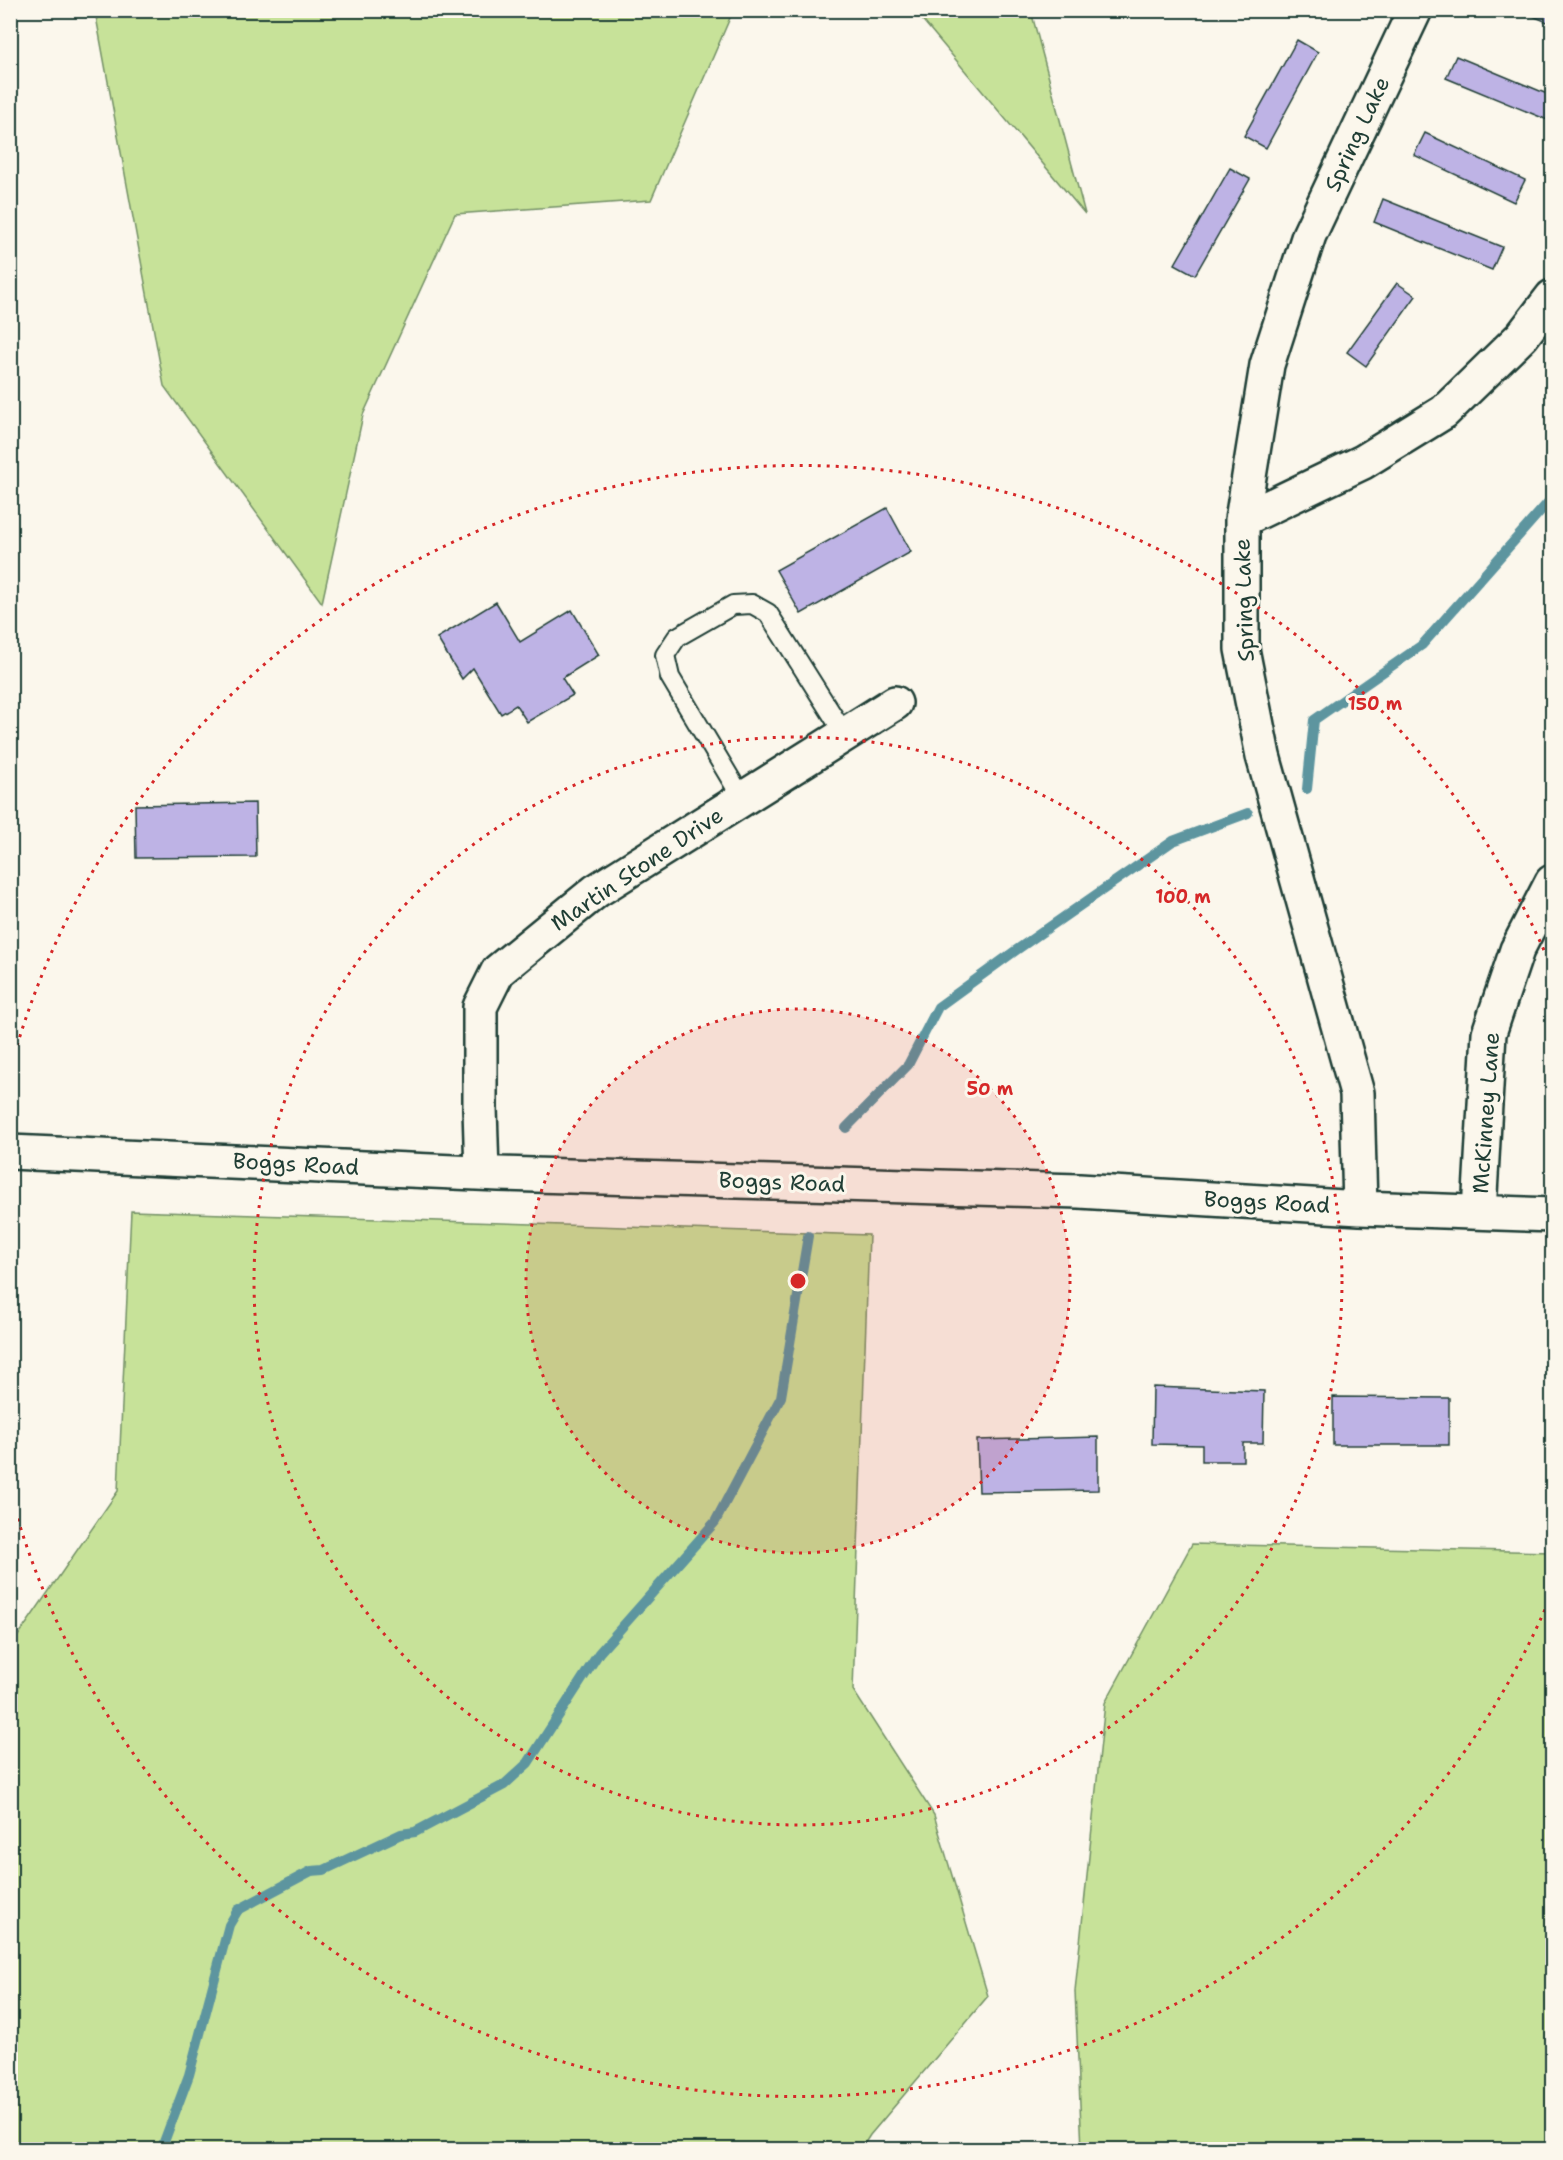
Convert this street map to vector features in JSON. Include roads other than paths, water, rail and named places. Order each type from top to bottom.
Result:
[{"type":"street","name":"Spring Lake","points":[[1360,1208],[1357,1093],[1263,756],[1242,649],[1242,520],[1267,365],[1309,235],[1415,10]]},
{"type":"street","points":[[1242,520],[1363,462],[1444,412],[1522,336],[1552,297]]},
{"type":"street","name":"Martin Stone Drive","points":[[482,1173],[480,1007],[498,971],[596,891],[895,703]]},
{"type":"street","name":"McKinney Lane","points":[[1479,1212],[1489,1033],[1517,950],[1552,882]]},
{"type":"street","name":"Boggs Road","points":[[10,1152],[482,1173],[1079,1191],[1360,1208],[1552,1215]]},
{"type":"lane","points":[[742,798],[670,677],[665,655],[677,637],[733,605],[752,604],[768,612],[844,735]]},
{"type":"waterway","points":[[1307,789],[1314,720],[1422,645],[1552,498]]},
{"type":"waterway","points":[[846,1128],[908,1065],[938,1007],[1173,841],[1248,813]]},
{"type":"waterway","points":[[161,2150],[189,2075],[229,1925],[238,1910],[311,1871],[324,1870],[401,1834],[415,1832],[504,1785],[528,1763],[599,1653],[715,1522],[781,1397],[808,1236]]}]
